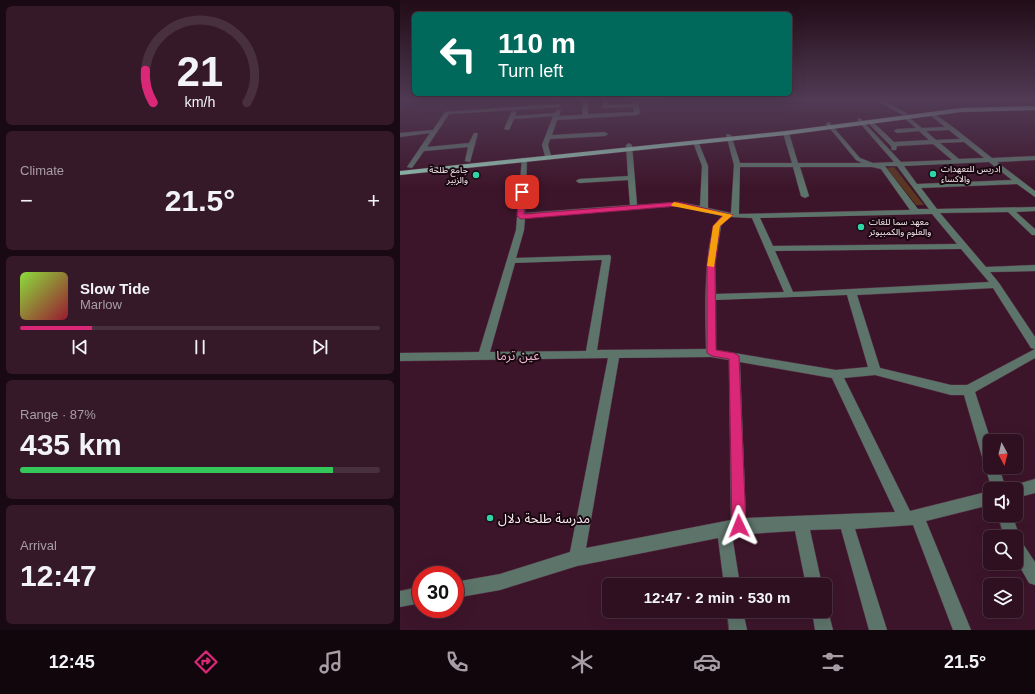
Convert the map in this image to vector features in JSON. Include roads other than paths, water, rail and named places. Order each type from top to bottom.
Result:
[{"type":"main road","points":[[400,168],[799,129]]},
{"type":"main road","points":[[629,146],[696,142],[729,137],[786,133],[809,129]]},
{"type":"main road","points":[[400,172],[524,159],[548,154]]},
{"type":"street","points":[[548,154],[545,147],[552,129]]},
{"type":"street","points":[[833,129],[858,159],[883,168],[916,212]]},
{"type":"street","points":[[867,129],[899,164],[914,186],[996,285],[1035,345]]},
{"type":"street","points":[[877,129],[895,147],[894,149],[887,150]]},
{"type":"street","points":[[898,131],[930,129]]},
{"type":"street","points":[[953,129],[1035,195]]},
{"type":"street","points":[[921,130],[957,161]]},
{"type":"street","points":[[400,135],[436,131]]},
{"type":"street","points":[[410,167],[436,131]]},
{"type":"street","points":[[786,133],[805,196]]},
{"type":"street","points":[[468,161],[472,149],[471,145],[476,134]]},
{"type":"street","points":[[549,137],[606,134]]},
{"type":"street","points":[[729,137],[737,164],[732,215]]},
{"type":"street","points":[[892,144],[966,140]]},
{"type":"street","points":[[696,142],[705,166],[704,210]]},
{"type":"street","points":[[423,148],[471,145]]},
{"type":"street","points":[[629,146],[634,208]]},
{"type":"street","points":[[737,164],[899,164],[1035,158]]},
{"type":"street","points":[[483,356],[520,230],[524,159]]},
{"type":"street","points":[[579,181],[631,178]]},
{"type":"street","points":[[914,186],[1019,182]]},
{"type":"street","points":[[521,216],[678,204],[732,215],[1035,209]]},
{"type":"street","points":[[1010,210],[1035,233]]},
{"type":"street","points":[[712,353],[711,265],[716,226],[722,219],[732,215]]},
{"type":"street","points":[[755,215],[790,295]]},
{"type":"street","points":[[770,249],[964,246]]},
{"type":"street","points":[[511,261],[607,257],[591,354]]},
{"type":"street","points":[[983,270],[1035,268]]},
{"type":"street","points":[[712,297],[790,295],[996,285]]},
{"type":"street","points":[[851,292],[875,371]]},
{"type":"street","points":[[400,357],[712,353],[836,374],[875,371],[950,390],[969,390],[1035,353]]},
{"type":"street","points":[[577,558],[614,354]]},
{"type":"street","points":[[732,578],[734,356]]},
{"type":"street","points":[[836,374],[912,518],[962,630]]},
{"type":"street","points":[[969,390],[983,437]]},
{"type":"street","points":[[1023,489],[1035,486]]},
{"type":"street","points":[[464,588],[500,582],[577,558],[732,527],[912,518],[983,500]]},
{"type":"street","points":[[846,522],[878,630]]},
{"type":"street","points":[[801,523],[813,578]]},
{"type":"street","points":[[1023,557],[1035,577]]},
{"type":"street","points":[[400,599],[412,597]]},
{"type":"street","points":[[736,618],[738,630]]},
{"type":"street","points":[[821,618],[824,630]]},
{"type":"place","name":"ادريس للتعهدات والاكساء","points":[[933,174]]},
{"type":"place","name":"جامع طلحة والزبير","points":[[476,175]]},
{"type":"place","name":"معهد سما للغات والعلوم والكمبيوتر","points":[[861,227]]},
{"type":"place","name":"مدرسة طلحة دلال","points":[[490,518]]},
{"type":"district","name":"عين ترما","points":[[518,355]]}]
